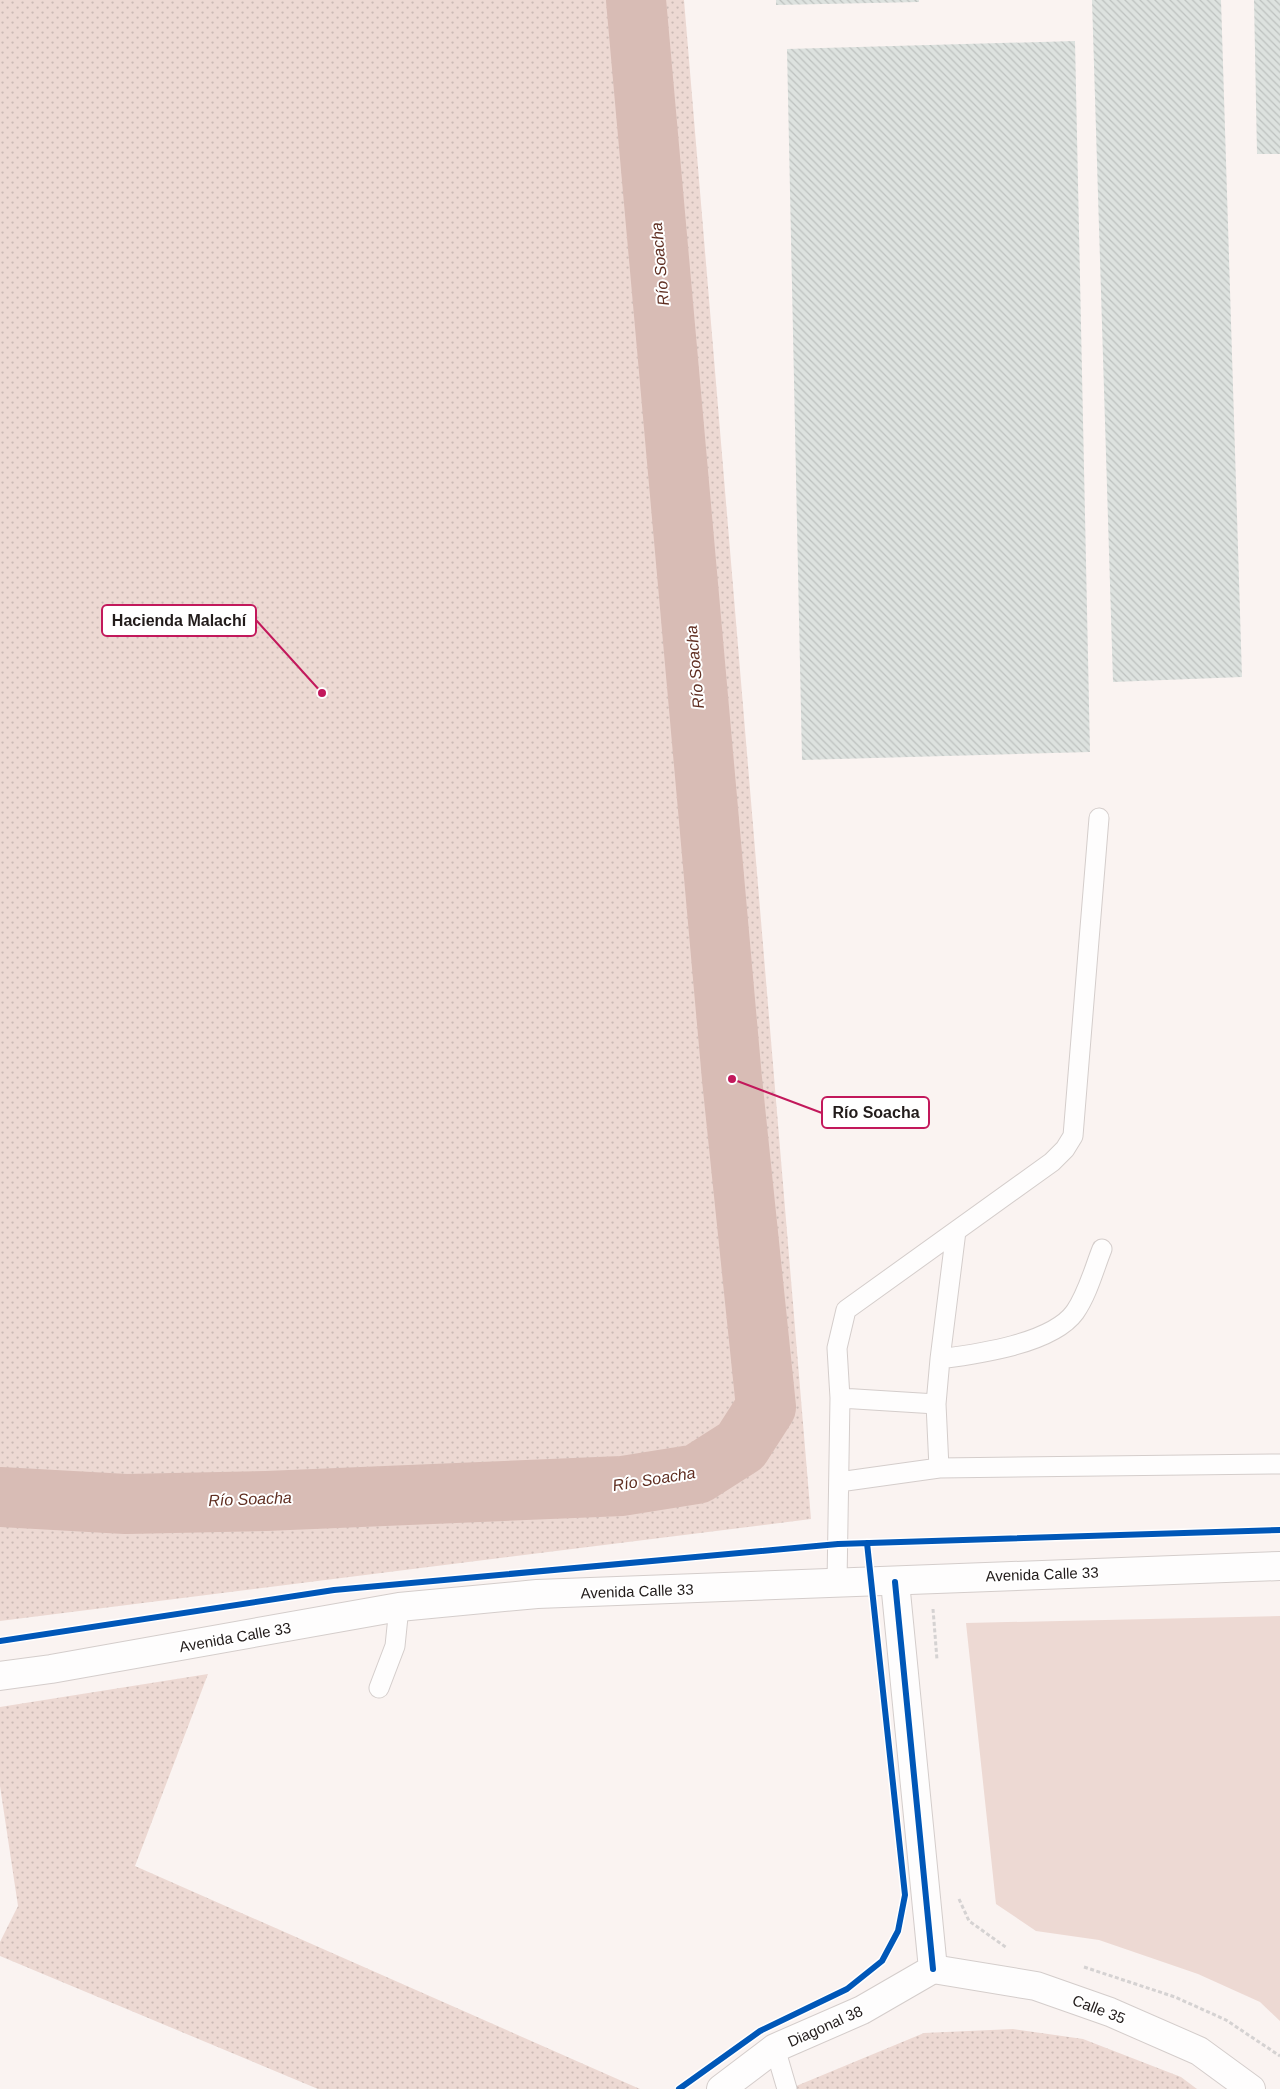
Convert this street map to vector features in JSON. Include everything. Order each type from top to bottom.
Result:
[{"type":"main road","name":"Avenida Calle 33","points":[[0,1676],[61,1667],[399,1607],[537,1594],[1280,1566]]},
{"type":"main road","points":[[895,1582],[933,1969]]},
{"type":"main road","name":"Diagonal 38","points":[[722,2089],[775,2048],[862,2010],[933,1969]]},
{"type":"main road","name":"Calle 35","points":[[933,1969],[1036,1986],[1110,2012],[1199,2051],[1250,2089]]},
{"type":"lane","points":[[837,1583],[840,1398],[837,1348],[846,1310],[1052,1162],[1065,1150],[1073,1136],[1099,818]]},
{"type":"lane","points":[[939,1468],[936,1404],[956,1232]]},
{"type":"lane","points":[[940,1358],[984,1354],[1026,1342],[1060,1326],[1074,1313],[1087,1289],[1102,1248]]},
{"type":"lane","points":[[840,1398],[936,1404]]},
{"type":"lane","points":[[839,1482],[939,1468],[1280,1464]]},
{"type":"lane","points":[[380,1688],[395,1646],[399,1607]]},
{"type":"lane","points":[[775,2048],[787,2089]]},
{"type":"path","points":[[930,1578],[937,1666]]},
{"type":"path","points":[[958,1897],[969,1921],[1008,1949]]},
{"type":"path","points":[[1081,1967],[1175,1997],[1218,2016],[1280,2056]]},
{"type":"shaded area","points":[[0,0],[684,0],[811,1519],[0,1621]]},
{"type":"shaded area","points":[[1280,1616],[1280,2021],[1260,2002],[1198,1974],[1099,1940],[1036,1931],[996,1904],[966,1623]]},
{"type":"shaded area","points":[[208,1674],[135,1866],[640,2089],[318,2089],[0,1956],[0,1942],[18,1906],[0,1786],[0,1707]]},
{"type":"shaded area","points":[[1013,2029],[1083,2039],[1181,2077],[1197,2089],[789,2089],[924,2033]]},
{"type":"building","points":[[776,0],[919,0],[919,2],[776,5]]},
{"type":"building","points":[[1092,0],[1221,0],[1242,677],[1113,682]]},
{"type":"building","points":[[1254,0],[1280,0],[1280,154],[1257,154]]},
{"type":"building","points":[[1075,41],[1090,752],[802,760],[787,49]]},
{"type":"waterway","name":"Río Soacha","points":[[0,1497],[126,1504],[266,1501],[622,1486],[697,1474],[741,1446],[766,1407],[732,1079],[636,0]]},
{"type":"cycle path","points":[[0,1641],[334,1590],[838,1544],[1280,1530]]},
{"type":"cycle path","points":[[679,2089],[760,2031],[847,1989],[882,1961],[898,1931],[905,1895],[867,1543]]},
{"type":"cycle path","points":[[895,1582],[933,1969]]},
{"type":"place","name":"Hacienda Malachí","points":[[322,693]]},
{"type":"place","name":"Río Soacha","points":[[732,1079]]}]
